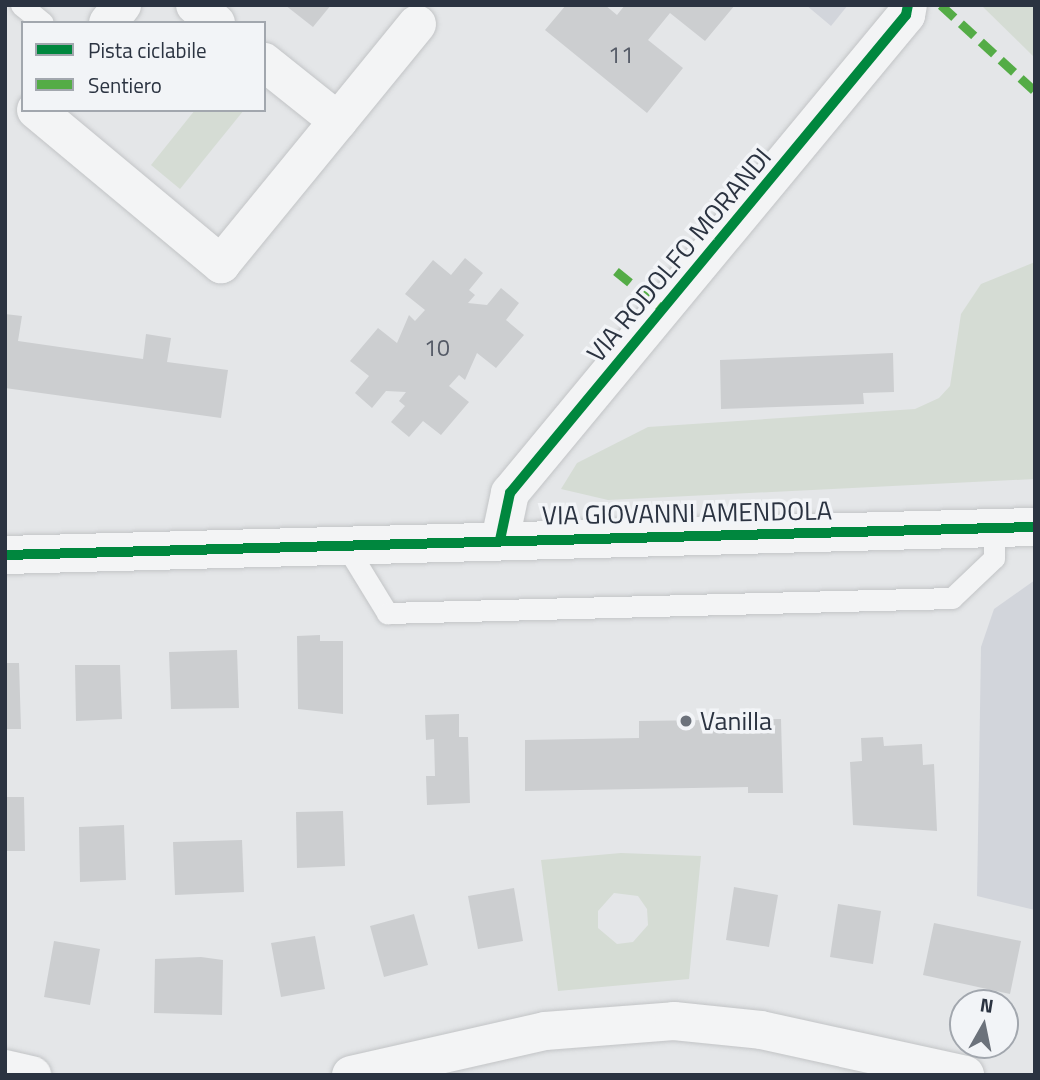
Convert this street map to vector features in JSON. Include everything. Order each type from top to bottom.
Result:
[{"type":"street","points":[[110,21],[122,5]]},
{"type":"street","points":[[195,5],[214,21]]},
{"type":"street","name":"VIA RODOLFO MORANDI","points":[[500,540],[510,494],[898,26],[908,5]]},
{"type":"street","points":[[38,112],[221,264],[417,24]]},
{"type":"street","points":[[266,64],[338,121]]},
{"type":"street","name":"VIA GIOVANNI AMENDOLA","points":[[5,555],[1035,527]]},
{"type":"street","points":[[351,1075],[545,1031],[674,1021],[761,1030],[965,1075]]},
{"type":"street","points":[[5,1069],[32,1075]]},
{"type":"lane","points":[[21,5],[41,21]]},
{"type":"lane","points":[[346,545],[387,614],[952,598],[994,558],[994,528]]},
{"type":"shaded area","points":[[806,5],[848,5],[831,26]]},
{"type":"shaded area","points":[[981,5],[1035,5],[1035,58]]},
{"type":"shaded area","points":[[193,112],[242,112],[180,189],[151,165]]},
{"type":"shaded area","points":[[1035,262],[1035,479],[608,500],[561,489],[577,463],[648,427],[915,409],[939,398],[950,386],[961,314],[981,284]]},
{"type":"shaded area","points":[[1035,580],[1035,910],[977,896],[981,647],[994,609]]},
{"type":"shaded area","points":[[621,853],[701,856],[689,979],[558,991],[541,860]],"holes":[[[614,893],[638,896],[647,909],[648,925],[633,942],[617,944],[598,928],[598,911]]]},
{"type":"building","points":[[285,5],[331,5],[313,27]]},
{"type":"building","points":[[566,5],[605,5],[617,15],[625,5],[735,5],[705,41],[670,13],[648,40],[683,68],[647,113],[545,30]]},
{"type":"building","points":[[465,258],[483,273],[469,290],[475,295],[468,303],[487,305],[501,288],[519,303],[506,320],[524,335],[496,368],[477,353],[465,380],[459,375],[449,386],[469,402],[441,435],[423,421],[409,437],[391,422],[405,406],[399,401],[406,392],[386,391],[372,408],[355,393],[369,376],[350,361],[378,328],[397,343],[409,315],[415,321],[425,310],[405,294],[433,260],[451,275]]},
{"type":"building","points":[[5,314],[22,316],[18,341],[143,359],[146,334],[171,338],[167,362],[228,370],[221,418],[5,388]]},
{"type":"building","points":[[893,353],[894,392],[863,393],[864,404],[721,409],[720,360]]},
{"type":"building","points":[[320,635],[320,641],[343,641],[343,714],[298,709],[297,636]]},
{"type":"building","points":[[237,650],[239,708],[171,709],[169,652]]},
{"type":"building","points":[[5,663],[19,663],[21,729],[5,729]]},
{"type":"building","points":[[75,665],[120,665],[122,719],[76,721]]},
{"type":"building","points":[[459,714],[459,737],[468,737],[470,803],[427,805],[426,776],[435,776],[434,739],[426,740],[425,715]]},
{"type":"building","points":[[781,719],[783,793],[748,793],[748,787],[525,791],[525,740],[639,738],[639,721]]},
{"type":"building","points":[[883,737],[884,746],[922,744],[923,765],[934,764],[937,831],[853,825],[850,762],[862,761],[861,738]]},
{"type":"building","points":[[5,797],[24,797],[25,851],[5,851]]},
{"type":"building","points":[[343,811],[345,866],[297,868],[296,812]]},
{"type":"building","points":[[124,825],[126,880],[80,882],[79,827]]},
{"type":"building","points":[[242,840],[244,892],[175,895],[173,842]]},
{"type":"building","points":[[734,887],[778,895],[769,947],[726,940]]},
{"type":"building","points":[[514,888],[523,941],[478,949],[468,896]]},
{"type":"building","points":[[838,904],[881,911],[873,964],[830,957]]},
{"type":"building","points":[[414,914],[428,965],[384,977],[370,926]]},
{"type":"building","points":[[934,923],[1021,941],[1011,989],[987,989],[923,975]]},
{"type":"building","points":[[315,936],[325,989],[281,997],[271,943]]},
{"type":"building","points":[[54,941],[100,949],[90,1005],[44,997]]},
{"type":"building","points":[[201,957],[223,960],[222,1015],[154,1013],[155,959]]},
{"type":"marked path","points":[[941,5],[1035,91]]},
{"type":"marked path","points":[[616,271],[664,310]]},
{"type":"cycle path","points":[[500,540],[510,493],[906,15],[908,5]]},
{"type":"cycle path","points":[[5,555],[1035,527]]},
{"type":"place","name":"Vanilla","points":[[686,721]]}]
